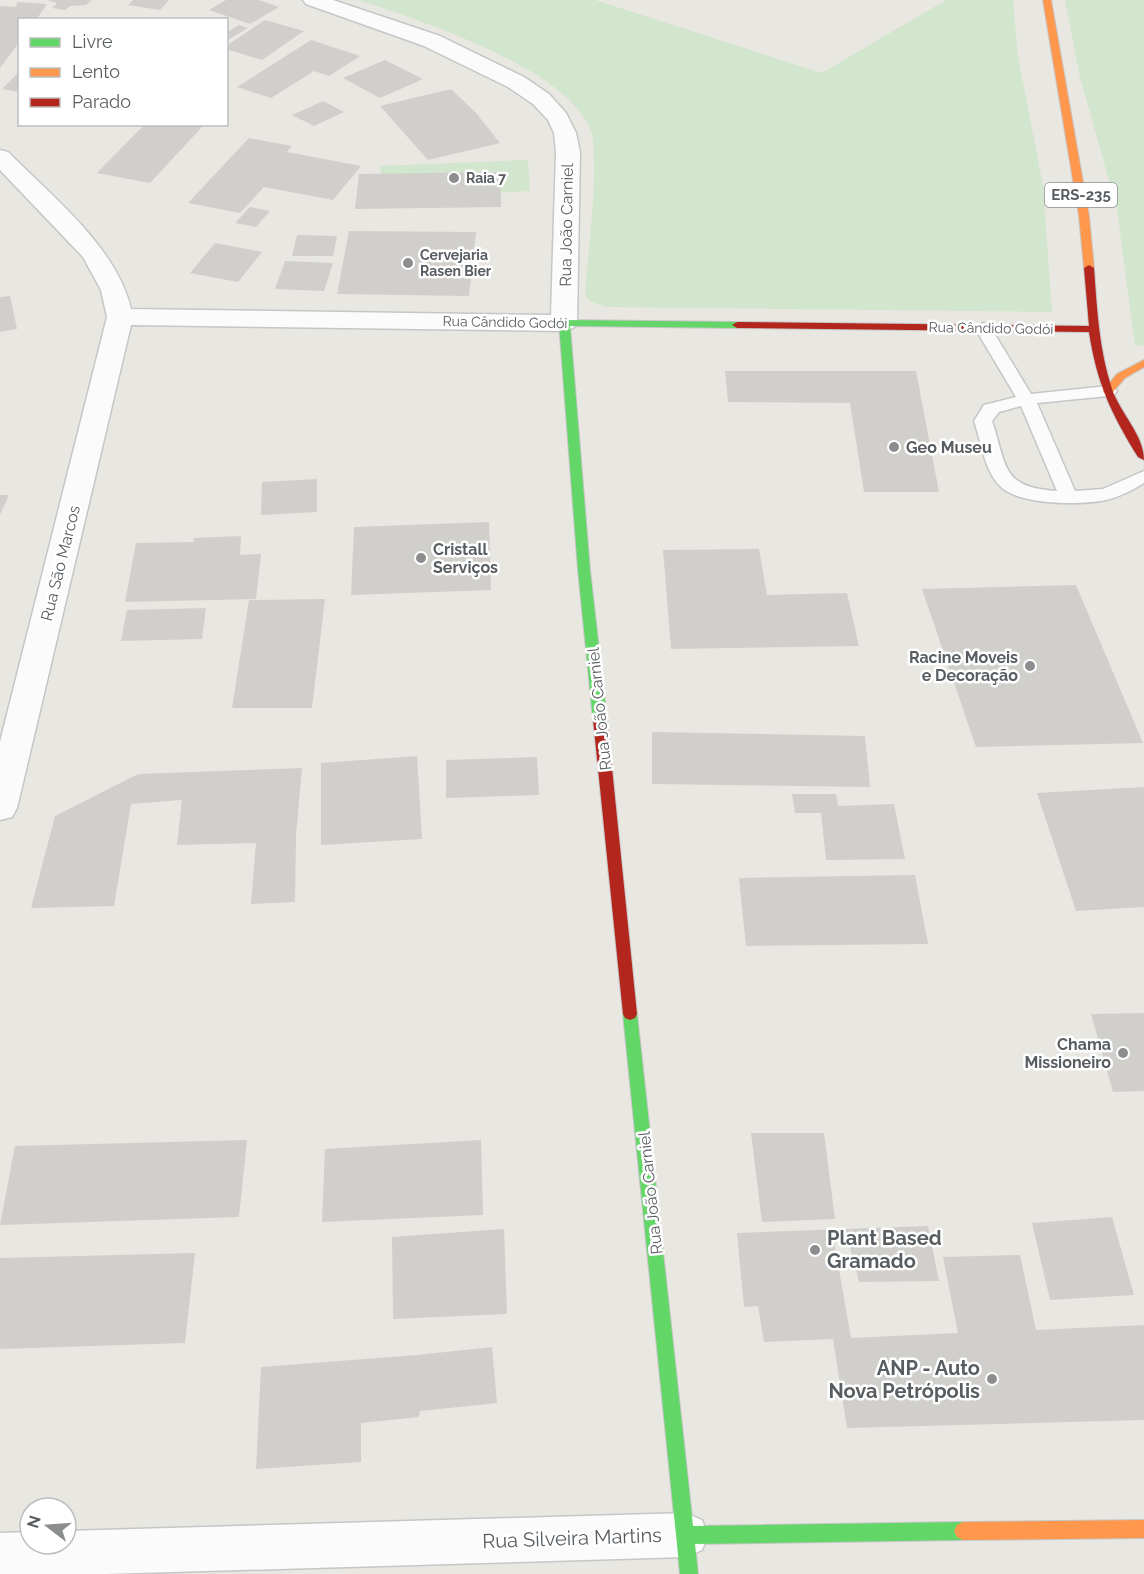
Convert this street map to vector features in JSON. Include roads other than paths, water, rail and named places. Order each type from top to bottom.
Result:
[{"type":"street","name":"Rua João Carniel","points":[[313,0],[432,41],[516,82],[540,99],[558,118],[565,133],[568,152],[564,323],[584,570],[687,1554]]},
{"type":"street","name":"ERS-235","points":[[1047,0],[1084,216],[1094,329],[1108,391],[1126,429],[1144,457]]},
{"type":"street","points":[[0,157],[93,253],[114,290],[120,317]]},
{"type":"street","name":"Rua Cândido Godói","points":[[120,317],[1094,329]]},
{"type":"street","name":"Rua São Marcos","points":[[0,808],[120,317]]},
{"type":"street","points":[[1108,391],[1121,376],[1144,363]]},
{"type":"street","name":"Rua Silveira Martins","points":[[0,1555],[687,1554],[1144,1529]]},
{"type":"lane","points":[[983,328],[1027,401],[1069,496]]},
{"type":"lane","points":[[1108,391],[1027,401],[993,408],[986,414],[983,421],[1004,480],[1011,488],[1028,493],[1069,496],[1108,493],[1144,476]]},
{"type":"place","name":"Raia 7","points":[[454,178]]},
{"type":"place","name":"Cervejaria Rasen Bier","points":[[408,263]]},
{"type":"place","name":"Geo Museu","points":[[894,447]]},
{"type":"place","name":"Cristall Serviços","points":[[421,558]]},
{"type":"place","name":"Racine Moveis e Decoração","points":[[1030,666]]},
{"type":"place","name":"Chama Missioneiro","points":[[1123,1053]]},
{"type":"place","name":"Plant Based Gramado","points":[[815,1250]]},
{"type":"place","name":"ANP - Auto Nova Petrópolis","points":[[992,1379]]}]
